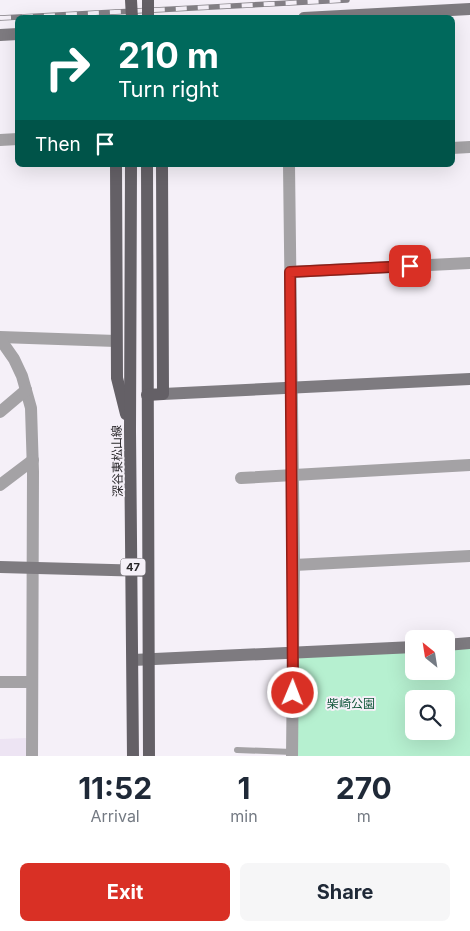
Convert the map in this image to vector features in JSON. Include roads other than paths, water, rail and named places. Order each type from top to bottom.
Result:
[{"type":"main road","points":[[132,0],[132,15]]},
{"type":"main road","points":[[148,0],[148,15]]},
{"type":"main road","points":[[116,167],[117,378],[130,431]]},
{"type":"main road","name":"深谷東松山線","points":[[131,167],[130,431],[134,756]]},
{"type":"main road","name":"47","points":[[147,167],[146,378],[149,756]]},
{"type":"main road","points":[[147,395],[162,394],[162,167]]},
{"type":"street","points":[[359,15],[470,9]]},
{"type":"street","points":[[0,35],[15,34]]},
{"type":"street","points":[[0,140],[15,139]]},
{"type":"street","points":[[455,148],[470,147]]},
{"type":"street","points":[[289,167],[290,389],[294,565],[292,754]]},
{"type":"street","points":[[290,272],[470,263]]},
{"type":"street","points":[[0,338],[116,341]]},
{"type":"street","points":[[0,338],[14,359],[31,408],[32,756]]},
{"type":"street","points":[[162,394],[470,379]]},
{"type":"street","points":[[0,412],[26,390]]},
{"type":"street","points":[[0,486],[32,460]]},
{"type":"street","points":[[241,478],[470,465]]},
{"type":"street","points":[[294,565],[470,556]]},
{"type":"street","points":[[0,567],[32,570],[148,571]]},
{"type":"street","points":[[455,644],[470,643]]},
{"type":"street","points":[[133,660],[405,647]]},
{"type":"street","points":[[0,682],[32,682]]},
{"type":"lane","points":[[237,750],[292,754]]},
{"type":"railway","points":[[58,15],[347,0]]},
{"type":"railway","points":[[0,18],[15,17]]},
{"type":"park label","name":"柴崎公園","points":[[351,703]]}]
